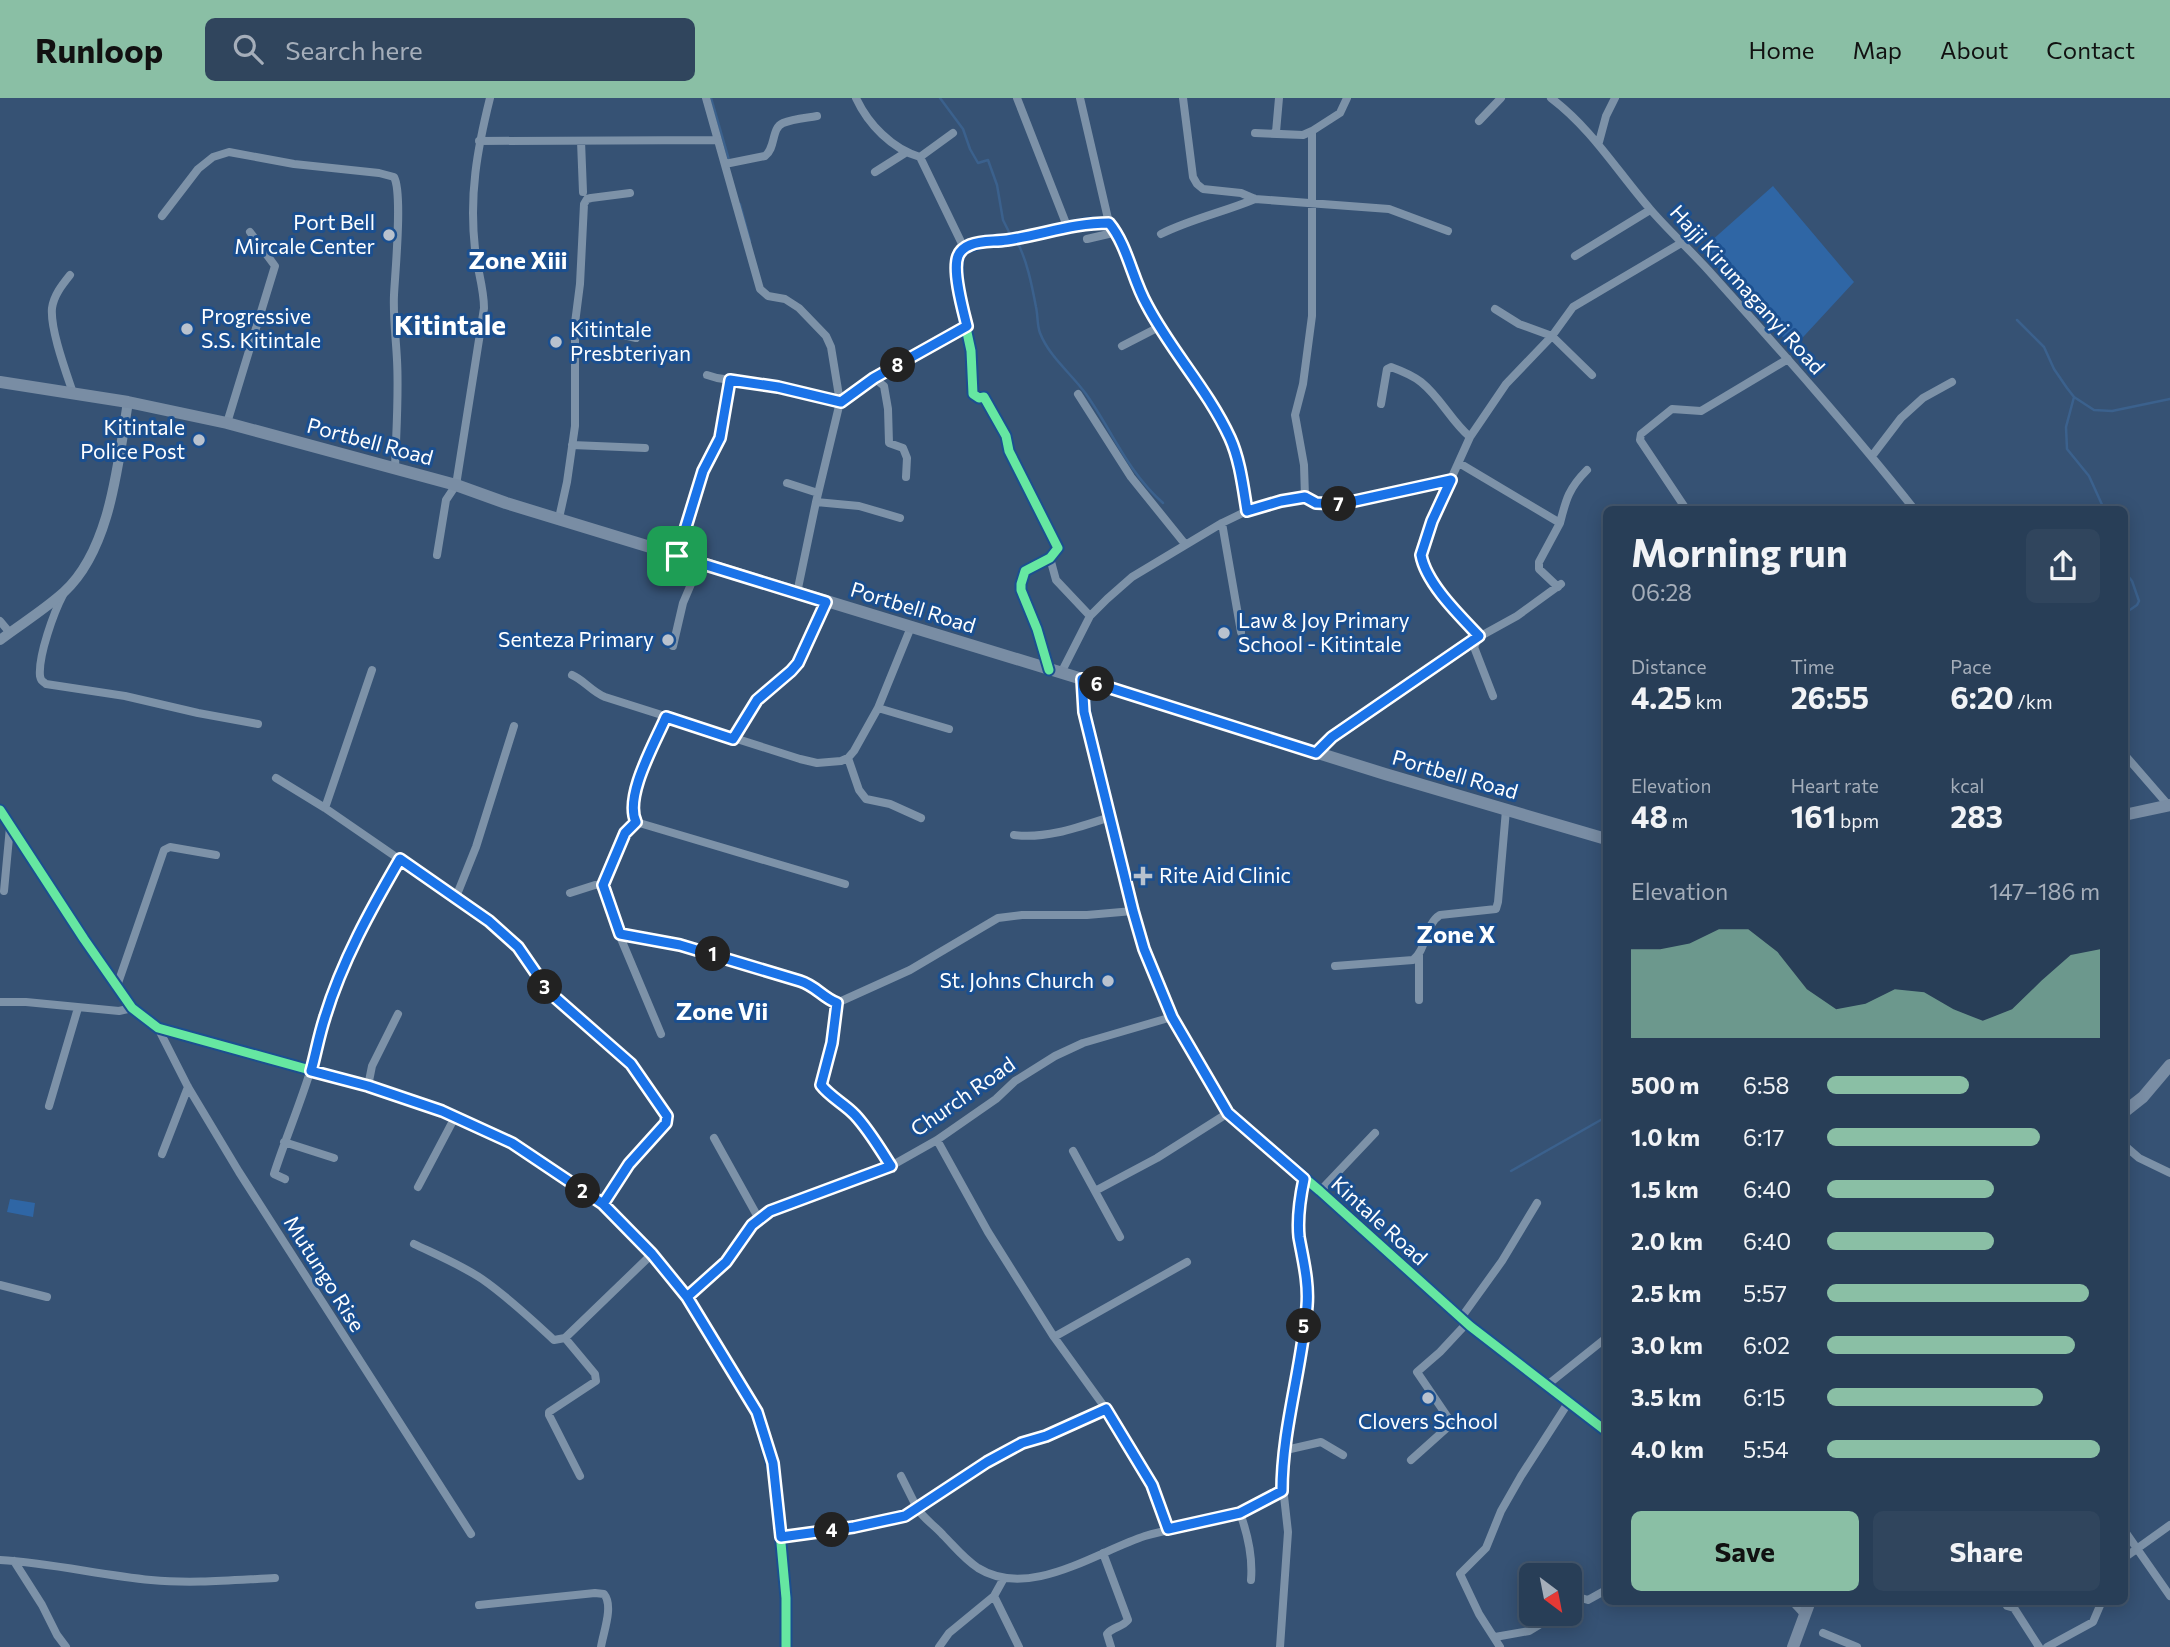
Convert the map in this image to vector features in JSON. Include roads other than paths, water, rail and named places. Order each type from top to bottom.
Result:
[{"type":"main road","name":"Portbell Road","points":[[0,382],[128,402],[227,423],[456,485],[506,503],[1316,753],[1603,838]]},
{"type":"main road","points":[[2128,814],[2169,806]]},
{"type":"main road","points":[[2128,1109],[2144,1097],[2170,1065]]},
{"type":"main road","points":[[1793,1647],[1808,1605]]},
{"type":"street","points":[[437,555],[446,500],[456,485],[484,308],[475,249],[473,178],[490,98]]},
{"type":"street","points":[[706,98],[760,289],[768,296],[785,299],[799,308],[826,336],[831,347],[841,402],[797,593]]},
{"type":"street","points":[[856,98],[873,125],[905,153],[920,157],[964,248]]},
{"type":"street","points":[[1017,98],[1067,226]]},
{"type":"street","points":[[1080,98],[1109,223],[1117,232],[1158,327],[1210,402],[1231,440],[1247,511]]},
{"type":"street","points":[[1183,98],[1193,177],[1203,189],[1255,198],[1389,209],[1448,231]]},
{"type":"street","points":[[1276,132],[1279,98]]},
{"type":"street","points":[[1255,132],[1303,135],[1340,113],[1348,98]]},
{"type":"street","points":[[1479,121],[1501,98]]},
{"type":"street","name":"Hajji Kirumaganyi Road","points":[[1551,98],[1571,113],[1599,142],[1650,209],[1684,242],[1788,359],[1912,506]]},
{"type":"street","points":[[1599,142],[1606,116],[1615,98]]},
{"type":"street","points":[[725,164],[765,156],[770,153],[777,127],[782,123],[817,116]]},
{"type":"street","points":[[1305,497],[1304,465],[1295,415],[1303,384],[1312,316],[1312,131]]},
{"type":"street","points":[[920,157],[953,133]]},
{"type":"street","points":[[479,141],[717,139]]},
{"type":"street","points":[[581,141],[583,192]]},
{"type":"street","points":[[162,216],[198,169],[213,157],[229,152],[294,164],[394,177],[397,183],[394,296],[397,362],[395,469]]},
{"type":"street","points":[[875,172],[905,153]]},
{"type":"street","points":[[559,518],[575,426],[575,323],[584,204],[591,198],[630,194]]},
{"type":"street","points":[[1161,234],[1255,198]]},
{"type":"street","points":[[1575,256],[1650,209]]},
{"type":"street","points":[[1055,671],[1021,583],[1025,571],[1050,558],[1058,548],[1009,451],[1006,436],[984,397],[979,398],[973,394],[971,351],[960,300],[958,256],[964,248],[988,240],[1007,240],[1087,223],[1109,223]]},
{"type":"street","points":[[227,423],[275,266],[250,232]]},
{"type":"street","points":[[1087,239],[1117,232]]},
{"type":"street","points":[[1479,636],[1436,585],[1421,555],[1432,521],[1470,437],[1506,384],[1552,336],[1573,307],[1684,242]]},
{"type":"street","points":[[70,275],[60,287],[52,316],[63,365],[73,393]]},
{"type":"street","points":[[1495,309],[1519,324],[1552,336],[1592,375]]},
{"type":"street","points":[[575,323],[636,338]]},
{"type":"street","points":[[706,375],[778,387],[841,402],[874,378],[967,326]]},
{"type":"street","points":[[1122,346],[1158,327]]},
{"type":"street","points":[[1684,506],[1640,440],[1641,434],[1671,409],[1701,411],[1788,359]]},
{"type":"street","points":[[1381,404],[1387,369],[1391,367],[1405,372],[1422,383],[1458,427],[1470,437]]},
{"type":"street","points":[[874,378],[884,386],[889,443],[903,448],[907,458],[906,477]]},
{"type":"street","points":[[677,556],[703,471],[720,438],[730,380]]},
{"type":"street","points":[[1872,456],[1901,418],[1923,398],[1952,382]]},
{"type":"street","points":[[1078,394],[1131,477],[1185,544]]},
{"type":"street","points":[[128,402],[114,485],[100,534],[93,551],[55,610],[43,653],[41,680],[46,684],[125,696],[258,724]]},
{"type":"street","points":[[572,445],[645,448]]},
{"type":"street","points":[[1459,463],[1560,523]]},
{"type":"street","points":[[1316,753],[1332,737],[1479,636],[1517,616],[1559,585],[1539,569],[1539,562],[1560,523],[1567,496],[1575,482],[1587,471]]},
{"type":"street","points":[[1055,671],[1090,616],[1132,577],[1222,523],[1247,511],[1281,501],[1305,497],[1316,503],[1341,504],[1451,480]]},
{"type":"street","points":[[788,483],[817,497],[900,518]]},
{"type":"street","points":[[1222,523],[1241,632]]},
{"type":"street","points":[[1050,558],[1056,580],[1090,616]]},
{"type":"street","points":[[673,646],[683,603],[700,563]]},
{"type":"street","points":[[0,640],[65,591]]},
{"type":"street","points":[[733,739],[757,700],[798,663],[826,602]]},
{"type":"street","points":[[0,621],[10,633]]},
{"type":"street","points":[[572,675],[595,693],[733,739],[817,763],[841,761],[854,751],[878,708],[911,627]]},
{"type":"street","points":[[1479,636],[1474,647],[1493,696]]},
{"type":"street","points":[[325,808],[372,670]]},
{"type":"street","name":"Kintale Road","points":[[1082,679],[1084,712],[1144,949],[1172,1017],[1228,1113],[1320,1191],[1464,1321],[1603,1429]]},
{"type":"street","points":[[878,708],[949,729]]},
{"type":"street","points":[[636,822],[633,804],[635,790],[666,717]]},
{"type":"street","points":[[456,897],[476,847],[514,726]]},
{"type":"street","points":[[848,758],[859,790],[866,799],[890,804],[920,818]]},
{"type":"street","points":[[2128,759],[2169,806]]},
{"type":"street","points":[[275,778],[325,808],[489,921],[518,947],[549,992],[631,1064],[667,1116],[666,1123],[629,1164],[603,1204]]},
{"type":"street","points":[[0,810],[132,1008],[158,1028],[368,1086],[455,1118],[512,1143],[603,1204],[652,1254],[687,1297],[757,1412],[773,1463],[786,1598],[786,1647]]},
{"type":"street","points":[[1419,1000],[1419,955],[1434,919],[1440,915],[1496,909],[1507,810]]},
{"type":"street","points":[[1014,835],[1028,837],[1050,834],[1111,817]]},
{"type":"street","points":[[636,822],[845,884]]},
{"type":"street","points":[[636,822],[625,833],[603,885],[661,1034]]},
{"type":"street","points":[[4,891],[10,827]]},
{"type":"street","points":[[117,986],[164,850],[170,847],[216,855]]},
{"type":"street","points":[[285,1179],[274,1174],[311,1071],[335,989],[362,925],[400,859]]},
{"type":"street","points":[[570,893],[603,885]]},
{"type":"street","points":[[620,934],[680,945],[800,981],[812,985],[837,1003],[910,970],[998,918],[1133,911]]},
{"type":"street","points":[[1335,965],[1413,960],[1419,955]]},
{"type":"street","points":[[0,1002],[119,1011],[132,1008]]},
{"type":"street","points":[[837,1003],[832,1043],[821,1085],[854,1113],[891,1166]]},
{"type":"street","points":[[48,1106],[78,1008]]},
{"type":"street","points":[[368,1086],[372,1066],[398,1014]]},
{"type":"street","name":"Church Road","points":[[687,1297],[726,1262],[752,1225],[770,1211],[891,1166],[937,1140],[996,1099],[1015,1081],[1083,1042],[1172,1017]]},
{"type":"street","name":"Mutungo Rise","points":[[158,1028],[188,1087],[290,1253],[471,1534]]},
{"type":"street","points":[[162,1154],[188,1087]]},
{"type":"street","points":[[1095,1191],[1157,1158],[1228,1113]]},
{"type":"street","points":[[418,1187],[455,1118]]},
{"type":"street","points":[[1320,1191],[1375,1133]]},
{"type":"street","points":[[714,1138],[759,1219]]},
{"type":"street","points":[[937,1140],[988,1232],[1054,1337],[1106,1409],[1152,1485],[1168,1529]]},
{"type":"street","points":[[284,1142],[334,1158]]},
{"type":"street","points":[[2128,1148],[2139,1158],[2170,1173]]},
{"type":"street","points":[[1073,1151],[1120,1237]]},
{"type":"street","points":[[1280,1647],[1288,1532],[1282,1491],[1307,1305],[1306,1270],[1299,1235],[1299,1208],[1304,1179]]},
{"type":"street","points":[[1411,1460],[1451,1422],[1417,1372],[1440,1352],[1464,1321],[1537,1203]]},
{"type":"street","points":[[414,1244],[482,1279],[554,1340],[565,1338],[652,1254]]},
{"type":"street","points":[[1054,1337],[1187,1262]]},
{"type":"street","points":[[0,1285],[47,1297]]},
{"type":"street","points":[[565,1338],[595,1374],[596,1381],[548,1415],[580,1476]]},
{"type":"street","points":[[1546,1386],[1603,1340]]},
{"type":"street","points":[[1500,1647],[1479,1614],[1460,1574],[1486,1548],[1501,1511],[1521,1476],[1569,1403]]},
{"type":"street","points":[[781,1537],[905,1516],[987,1462],[1022,1443],[1046,1436],[1106,1409]]},
{"type":"street","points":[[1286,1450],[1321,1442],[1343,1455]]},
{"type":"street","points":[[901,1476],[917,1508],[958,1553],[978,1568],[1004,1578],[1042,1576],[1070,1568],[1125,1543],[1168,1529],[1240,1513],[1282,1491]]},
{"type":"street","points":[[1240,1513],[1247,1532],[1252,1561],[1251,1580]]},
{"type":"street","points":[[2128,1555],[2170,1525]]},
{"type":"street","points":[[2128,1536],[2170,1596]]},
{"type":"street","points":[[1103,1553],[1128,1620],[1107,1634],[1111,1647]]},
{"type":"street","points":[[0,1560],[151,1580],[275,1578]]},
{"type":"street","points":[[14,1561],[66,1647]]},
{"type":"street","points":[[939,1647],[949,1633],[994,1596],[1004,1578]]},
{"type":"street","points":[[1582,1598],[1588,1600],[1603,1592]]},
{"type":"street","points":[[479,1605],[604,1594],[608,1599],[608,1606],[601,1647]]},
{"type":"street","points":[[994,1596],[1019,1647]]},
{"type":"street","points":[[1796,1605],[1804,1614]]},
{"type":"street","points":[[2006,1605],[2014,1608],[2039,1647]]},
{"type":"street","points":[[2048,1647],[2092,1622],[2100,1605]]},
{"type":"street","points":[[1495,1637],[1529,1631],[1537,1626]]},
{"type":"street","points":[[1823,1633],[1857,1647]]},
{"type":"waterway","points":[[711,98],[729,160]]},
{"type":"waterway","points":[[940,98],[963,129],[978,163],[988,160],[997,185],[1003,220],[1011,236]]},
{"type":"waterway","points":[[740,204],[750,241]]},
{"type":"waterway","points":[[1016,240],[1029,273],[1039,330],[1044,342],[1096,408],[1140,478],[1163,503]]},
{"type":"waterway","points":[[2017,320],[2044,347],[2054,369],[2074,397],[2094,410],[2112,411],[2170,399]]},
{"type":"waterway","points":[[2074,397],[2066,427],[2067,449],[2089,476],[2103,506]]},
{"type":"waterway","points":[[2128,576],[2139,601],[2128,611]]},
{"type":"waterway","points":[[1511,1171],[1603,1119]]},
{"type":"place","name":"Port Bell Mircale Center","points":[[389,235]]},
{"type":"place","name":"Progressive S.S. Kitintale","points":[[187,329]]},
{"type":"place","name":"Kitintale Presbteriyan","points":[[556,342]]},
{"type":"place","name":"Kitintale Police Post","points":[[199,440]]},
{"type":"place","name":"Law & Joy Primary School - Kitintale","points":[[1224,633]]},
{"type":"place","name":"Senteza Primary","points":[[668,640]]},
{"type":"place","name":"Rite Aid Clinic","points":[[1143,876]]},
{"type":"place","name":"St. Johns Church","points":[[1108,981]]},
{"type":"place","name":"Clovers School","points":[[1428,1398]]},
{"type":"district","name":"Zone Xiii","points":[[518,261]]},
{"type":"district","name":"Kitintale","points":[[450,325]]},
{"type":"district","name":"Zone X","points":[[1456,935]]},
{"type":"district","name":"Zone Vii","points":[[722,1012]]}]
